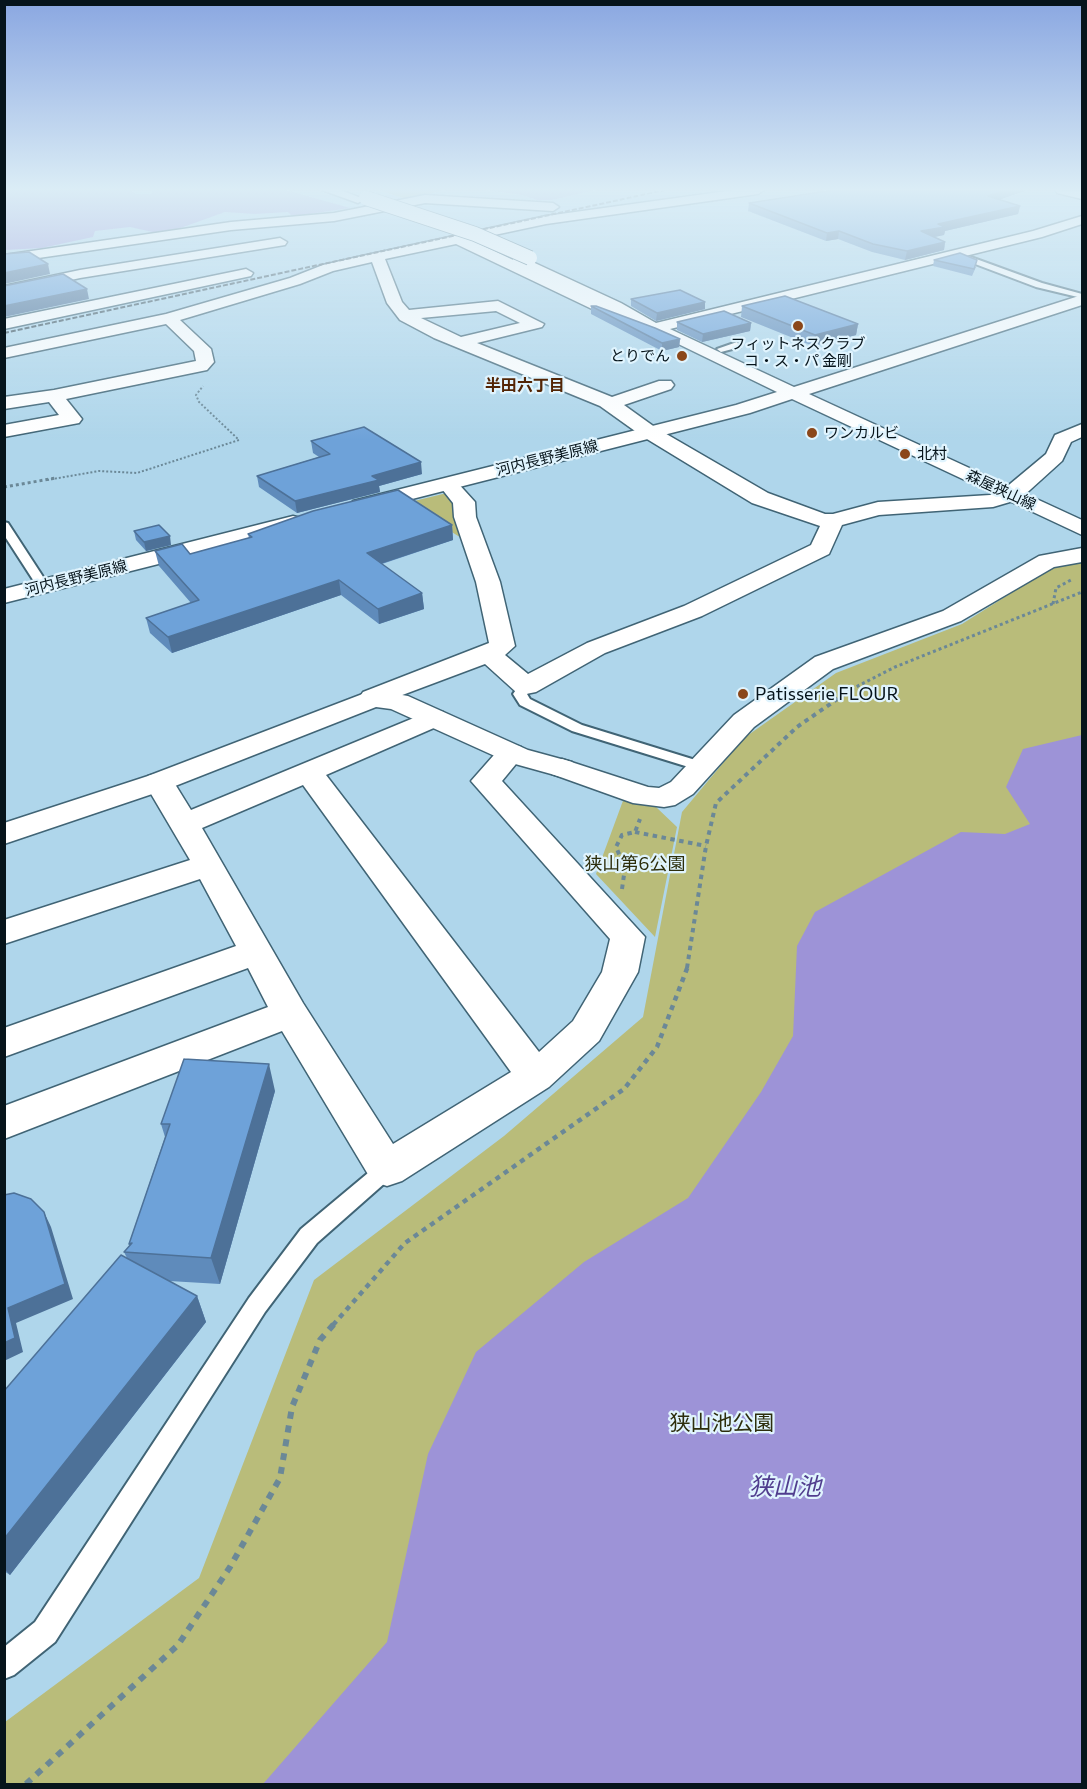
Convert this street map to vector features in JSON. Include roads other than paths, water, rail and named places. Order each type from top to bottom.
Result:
[{"type":"street","points":[[66,273],[114,301]]},
{"type":"street","points":[[4,291],[86,273]]},
{"type":"street","points":[[4,324],[242,273]]},
{"type":"street","points":[[4,353],[169,318],[314,273]]},
{"type":"street","points":[[383,273],[395,303],[405,315],[460,342],[610,404],[649,432],[760,498],[833,521],[878,509],[993,501],[1016,491],[1054,457],[1062,440],[1083,430]]},
{"type":"street","points":[[536,273],[598,306],[662,326],[877,273]]},
{"type":"street","name":"森屋狭山線","points":[[552,273],[615,306],[800,392],[1016,491],[1083,517]]},
{"type":"street","name":"森屋狭山線","points":[[557,273],[629,305],[662,326],[729,347],[800,392]]},
{"type":"street","points":[[576,273],[626,296],[629,305]]},
{"type":"street","name":"河内長野美原線","points":[[339,511],[800,392],[1083,298]]},
{"type":"street","points":[[405,315],[498,306],[536,324],[460,342]]},
{"type":"street","points":[[4,403],[54,396],[201,366],[205,362],[202,349],[169,318]]},
{"type":"street","points":[[610,404],[665,385]]},
{"type":"street","points":[[4,431],[72,419],[54,396]]},
{"type":"street","points":[[4,834],[159,782],[489,654],[502,646],[488,582],[465,517],[464,502],[448,484]]},
{"type":"street","name":"森屋狭山線","points":[[1016,491],[1083,528]]},
{"type":"street","name":"河内長野美原線","points":[[4,596],[308,519]]},
{"type":"street","points":[[489,654],[526,686],[596,648],[693,611],[821,549],[833,521]]},
{"type":"street","points":[[373,698],[398,702],[511,753],[633,792],[664,798],[682,788],[744,721],[824,663],[952,616],[1047,561],[1080,566]]},
{"type":"street","points":[[185,824],[433,718]]},
{"type":"street","points":[[159,782],[209,865],[290,1013],[387,1168],[535,1076],[558,1058],[586,1031],[620,972],[628,937],[486,781],[511,753]]},
{"type":"street","points":[[309,771],[535,1076]]},
{"type":"street","points":[[4,932],[209,865]]},
{"type":"street","points":[[4,1043],[257,952]]},
{"type":"street","points":[[4,1123],[290,1013]]},
{"type":"lane","points":[[1009,273],[1083,298]]},
{"type":"lane","points":[[4,525],[43,586]]},
{"type":"lane","points":[[526,686],[520,694],[525,702],[577,728],[596,736],[700,766]]},
{"type":"lane","points":[[4,1665],[45,1632],[257,1305],[302,1245],[387,1168]]},
{"type":"water","name":"狭山池","points":[[1082,735],[1082,1784],[263,1784],[387,1642],[428,1454],[476,1352],[584,1262],[688,1198],[761,1092],[793,1036],[797,946],[815,912],[961,832],[1005,834],[1030,824],[1006,787],[1023,749]]},
{"type":"railway","points":[[4,333],[279,273]]},
{"type":"place","name":"フィットネスクラブ コ・ス・パ 金剛","points":[[798,326]]},
{"type":"place","name":"とりでん","points":[[682,356]]},
{"type":"place","name":"ワンカルビ","points":[[812,433]]},
{"type":"place","name":"北村","points":[[905,454]]},
{"type":"place","name":"Patisserie FLOUR","points":[[743,694]]},
{"type":"district","name":"半田六丁目","points":[[525,386]]},
{"type":"park label","name":"狭山第6公園","points":[[635,864]]},
{"type":"park label","name":"狭山池公園","points":[[722,1423]]}]
